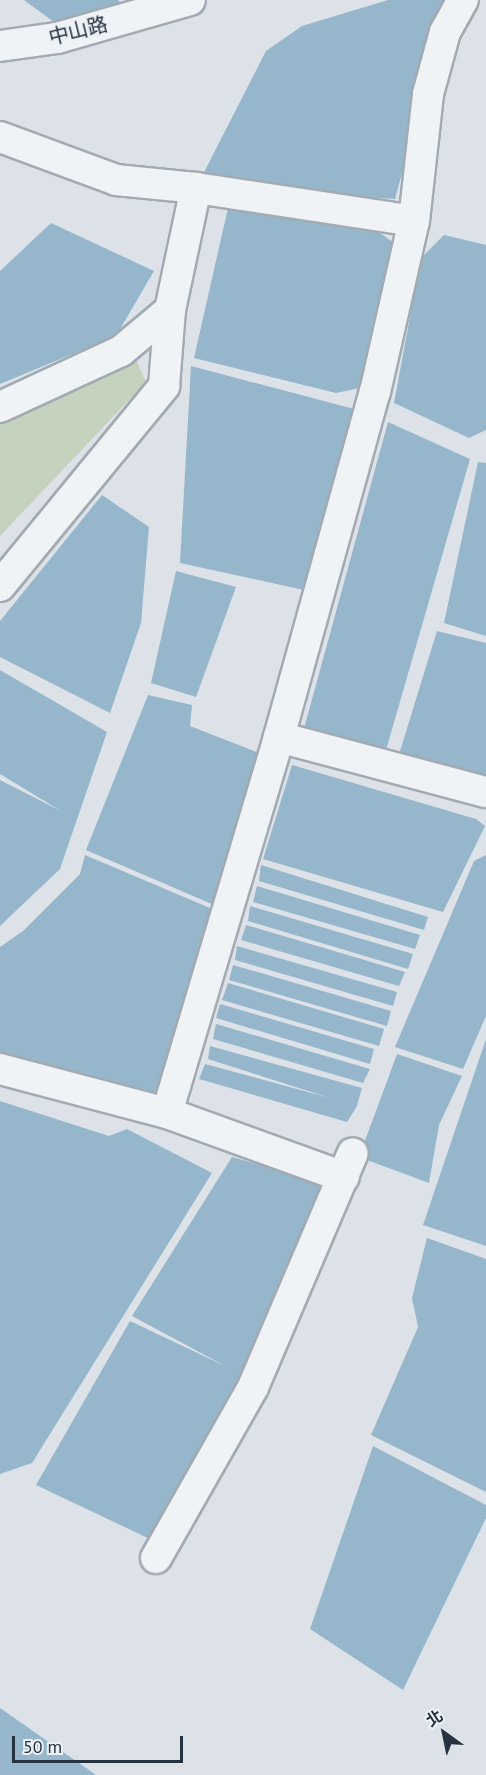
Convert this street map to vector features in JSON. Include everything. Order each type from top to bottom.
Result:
[{"type":"street","name":"中山路","points":[[0,46],[57,38],[188,0]]},
{"type":"street","points":[[166,1113],[279,737],[375,392],[414,222],[428,94],[445,32],[463,0]]},
{"type":"street","points":[[0,137],[116,180],[196,188],[414,222]]},
{"type":"street","points":[[0,586],[164,386],[170,310],[196,188]]},
{"type":"street","points":[[0,407],[121,351],[170,310]]},
{"type":"street","points":[[279,737],[486,792]]},
{"type":"street","points":[[0,1069],[348,1165],[253,1387],[156,1558]]},
{"type":"green space","points":[[134,355],[146,382],[0,536],[0,419]]},
{"type":"water","points":[[24,0],[118,0],[121,3],[54,22]]},
{"type":"water","points":[[388,0],[462,0],[420,106],[395,199],[196,188],[266,51],[302,26]]},
{"type":"water","points":[[228,208],[368,225],[400,247],[360,388],[336,393],[194,358]]},
{"type":"water","points":[[51,223],[154,271],[116,336],[0,384],[0,271]]},
{"type":"water","points":[[444,235],[486,245],[486,430],[469,438],[394,403],[421,258]]},
{"type":"water","points":[[191,366],[358,410],[304,590],[180,563]]},
{"type":"water","points":[[388,422],[470,459],[382,764],[300,743]]},
{"type":"water","points":[[478,462],[486,463],[486,636],[444,623]]},
{"type":"water","points":[[102,495],[149,527],[141,623],[110,713],[0,657],[0,621]]},
{"type":"water","points":[[176,571],[236,587],[196,697],[151,683]]},
{"type":"water","points":[[437,631],[486,643],[486,786],[397,761]]},
{"type":"water","points":[[0,670],[107,732],[60,869],[0,926],[0,780],[61,811],[0,774]]},
{"type":"water","points":[[148,695],[192,705],[190,726],[264,755],[214,905],[86,850]]},
{"type":"water","points":[[292,765],[476,819],[485,826],[443,912],[263,859]]},
{"type":"water","points":[[85,855],[217,911],[150,1115],[0,1068],[0,947],[23,931],[80,874]]},
{"type":"water","points":[[486,855],[486,1016],[463,1069],[395,1047],[474,861]]},
{"type":"water","points":[[261,865],[428,917],[424,930],[259,881]]},
{"type":"water","points":[[257,886],[420,935],[415,949],[253,902]]},
{"type":"water","points":[[250,906],[413,954],[408,969],[248,921]]},
{"type":"water","points":[[246,925],[405,972],[399,986],[241,940]]},
{"type":"water","points":[[237,946],[397,992],[393,1006],[235,960]]},
{"type":"water","points":[[233,965],[391,1011],[387,1026],[229,980]]},
{"type":"water","points":[[228,983],[384,1029],[379,1046],[222,1000]]},
{"type":"water","points":[[220,1004],[374,1049],[370,1064],[216,1018]]},
{"type":"water","points":[[216,1024],[370,1069],[363,1083],[213,1039]]},
{"type":"water","points":[[486,1039],[486,1246],[423,1225]]},
{"type":"water","points":[[210,1046],[362,1088],[357,1106],[347,1122],[199,1079],[205,1064],[330,1098],[208,1059]]},
{"type":"water","points":[[397,1054],[462,1076],[439,1125],[429,1183],[359,1157]]},
{"type":"water","points":[[0,1101],[109,1136],[127,1129],[212,1173],[32,1463],[0,1474]]},
{"type":"water","points":[[232,1157],[313,1180],[333,1197],[245,1377],[152,1540],[36,1485],[130,1321],[227,1367],[132,1316]]},
{"type":"water","points":[[427,1238],[486,1259],[486,1492],[371,1435],[418,1327],[412,1298]]},
{"type":"water","points":[[373,1446],[486,1505],[486,1518],[403,1690],[310,1629]]},
{"type":"water","points":[[0,1708],[96,1775],[0,1775]]}]
